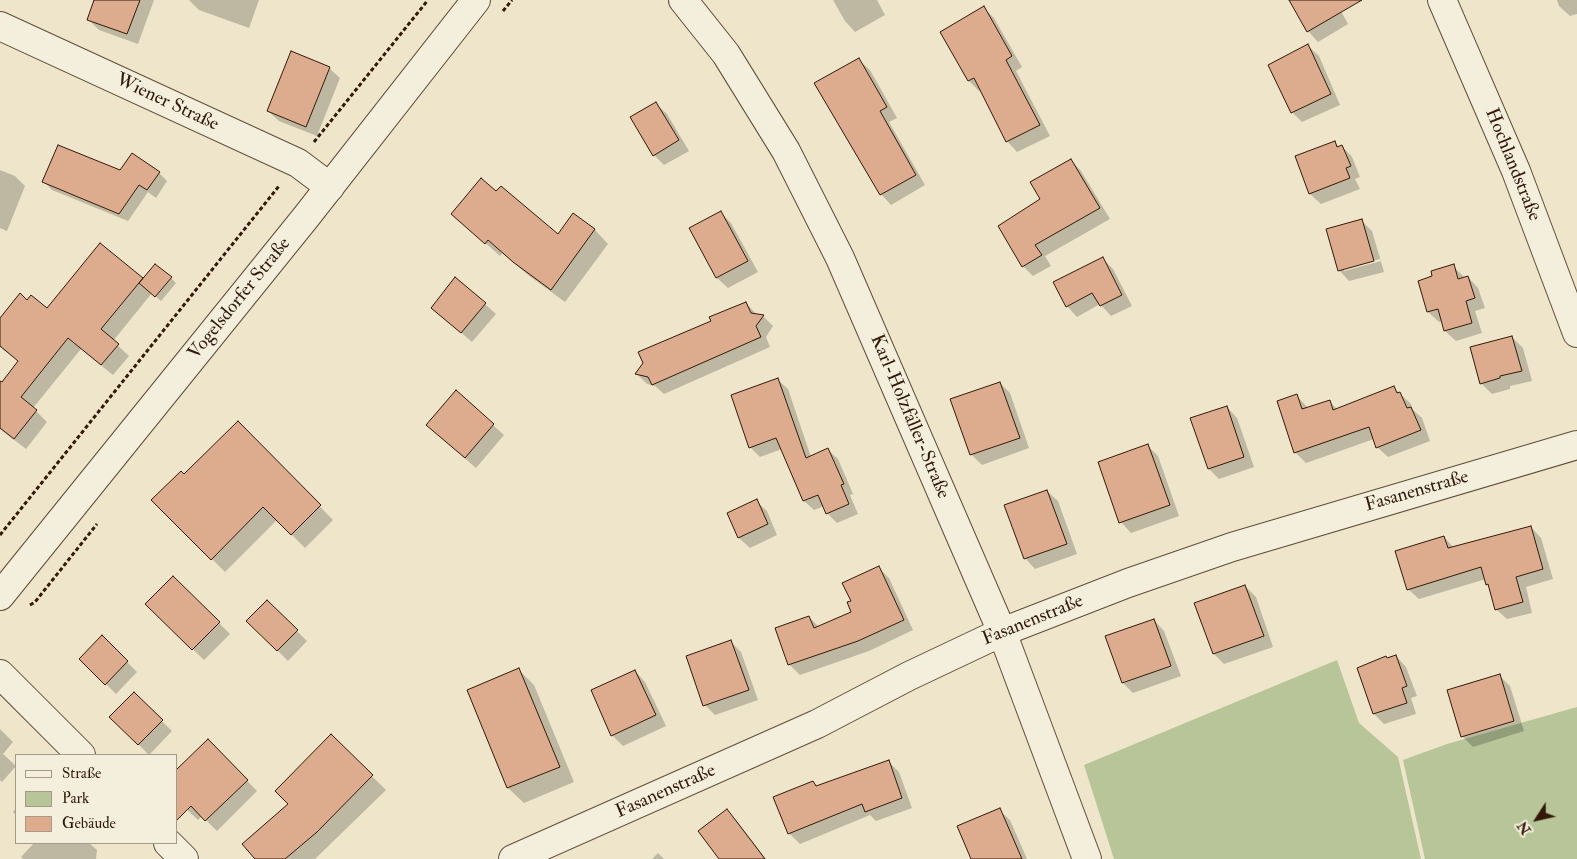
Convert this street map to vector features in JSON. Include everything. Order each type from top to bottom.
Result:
[{"type":"street","name":"Vogelsdorfer Straße","points":[[0,596],[330,187],[476,0]]},
{"type":"street","name":"Karl-Holzfäller-Straße","points":[[683,0],[726,54],[786,151],[840,258],[1002,632],[1087,859]]},
{"type":"street","name":"Hochlandstraße","points":[[1442,0],[1516,171],[1577,333]]},
{"type":"street","name":"Wiener Straße","points":[[0,26],[298,163],[330,187]]},
{"type":"street","name":"Fasanenstraße","points":[[513,859],[817,724],[909,676],[1002,632],[1128,583],[1232,547],[1577,445]]},
{"type":"street","points":[[0,674],[80,754]]},
{"type":"street","points":[[169,844],[184,859]]},
{"type":"path","points":[[0,535],[428,0]]},
{"type":"green space","points":[[1337,660],[1359,723],[1398,757],[1421,859],[1114,859],[1084,765]]},
{"type":"green space","points":[[1577,707],[1577,859],[1425,859],[1403,760],[1447,744]]},
{"type":"building","points":[[94,0],[140,0],[127,34],[87,20]]},
{"type":"building","points":[[1289,0],[1362,0],[1307,32]]},
{"type":"building","points":[[984,6],[1012,56],[1006,60],[1040,125],[1006,142],[974,78],[968,81],[940,32]]},
{"type":"building","points":[[1308,44],[1331,94],[1291,113],[1268,65]]},
{"type":"building","points":[[291,51],[330,67],[306,127],[267,111]]},
{"type":"building","points":[[859,58],[887,107],[880,111],[916,175],[880,195],[814,83]]},
{"type":"building","points":[[656,102],[679,140],[653,156],[630,117]]},
{"type":"building","points":[[1335,141],[1337,147],[1342,145],[1351,166],[1346,168],[1350,178],[1309,194],[1295,156]]},
{"type":"building","points":[[58,145],[120,170],[132,153],[160,172],[147,190],[139,185],[119,214],[42,182]]},
{"type":"building","points":[[1071,159],[1100,208],[1035,245],[1042,255],[1022,267],[998,226],[1040,199],[1030,182]]},
{"type":"building","points":[[481,178],[496,191],[501,186],[558,234],[573,213],[595,229],[551,290],[513,262],[488,240],[485,244],[451,214]]},
{"type":"building","points":[[721,211],[748,261],[716,278],[689,228]]},
{"type":"building","points":[[1362,219],[1374,261],[1338,271],[1326,229]]},
{"type":"building","points":[[100,243],[143,278],[101,329],[119,344],[101,365],[68,338],[21,397],[37,410],[14,439],[0,428],[0,381],[2,382],[18,361],[0,346],[0,318],[20,293],[27,300],[31,295],[47,308]]},
{"type":"building","points":[[1103,257],[1122,295],[1100,306],[1092,293],[1066,307],[1053,282]]},
{"type":"building","points":[[155,264],[172,277],[155,297],[139,283]]},
{"type":"building","points":[[1454,264],[1458,279],[1468,276],[1475,298],[1466,301],[1472,323],[1444,331],[1438,309],[1427,312],[1418,281],[1432,276],[1431,271]]},
{"type":"building","points":[[455,277],[486,303],[461,333],[431,308]]},
{"type":"building","points":[[746,302],[751,313],[764,315],[756,326],[761,337],[652,385],[648,377],[635,374],[643,363],[638,352],[711,321],[709,317]]},
{"type":"building","points":[[1512,336],[1522,371],[1500,376],[1500,378],[1480,384],[1470,347]]},
{"type":"building","points":[[778,378],[806,458],[828,448],[844,484],[841,485],[849,504],[826,514],[818,495],[803,501],[776,438],[749,448],[731,395]]},
{"type":"building","points":[[1000,382],[1020,438],[970,455],[950,399]]},
{"type":"building","points":[[1394,386],[1397,393],[1400,392],[1407,408],[1411,407],[1421,430],[1376,448],[1369,427],[1294,453],[1277,401],[1297,394],[1302,409],[1330,400],[1333,410]]},
{"type":"building","points":[[456,390],[494,424],[465,458],[426,425]]},
{"type":"building","points":[[1227,406],[1244,457],[1208,469],[1190,418]]},
{"type":"building","points":[[238,421],[321,505],[291,535],[263,507],[211,560],[151,500],[181,471],[184,474]]},
{"type":"building","points":[[1148,444],[1170,505],[1119,523],[1098,462]]},
{"type":"building","points":[[1047,490],[1067,544],[1024,559],[1004,505]]},
{"type":"building","points":[[757,499],[768,524],[738,538],[727,513]]},
{"type":"building","points":[[1531,526],[1543,569],[1516,577],[1523,602],[1495,610],[1481,567],[1407,590],[1395,551],[1444,536],[1448,548]]},
{"type":"building","points":[[879,566],[904,620],[858,641],[788,665],[775,628],[809,616],[814,628],[851,612],[847,602],[851,601],[842,583]]},
{"type":"building","points":[[173,576],[220,622],[192,650],[145,604]]},
{"type":"building","points":[[1245,585],[1264,636],[1213,654],[1194,603]]},
{"type":"building","points":[[267,600],[298,630],[277,651],[246,621]]},
{"type":"building","points":[[1154,619],[1171,666],[1122,683],[1105,636]]},
{"type":"building","points":[[102,635],[128,661],[105,685],[79,659]]},
{"type":"building","points":[[731,640],[749,690],[703,706],[686,656]]},
{"type":"building","points":[[1396,655],[1407,686],[1402,688],[1407,703],[1373,714],[1357,668],[1386,656],[1387,658]]},
{"type":"building","points":[[519,668],[560,767],[507,788],[467,690]]},
{"type":"building","points":[[635,670],[656,715],[611,736],[591,690]]},
{"type":"building","points":[[1500,674],[1514,721],[1461,737],[1447,690]]},
{"type":"building","points":[[134,692],[163,720],[138,745],[109,717]]},
{"type":"building","points":[[331,734],[373,775],[317,832],[285,859],[255,859],[242,844],[288,804],[275,791]]},
{"type":"building","points":[[208,739],[248,780],[205,821],[191,806],[178,819],[178,768]]},
{"type":"building","points":[[889,760],[902,798],[865,812],[862,804],[788,834],[773,797],[813,781],[816,786]]},
{"type":"building","points":[[1000,808],[1022,859],[971,859],[957,826]]},
{"type":"building","points":[[727,809],[765,859],[719,859],[698,831]]}]
